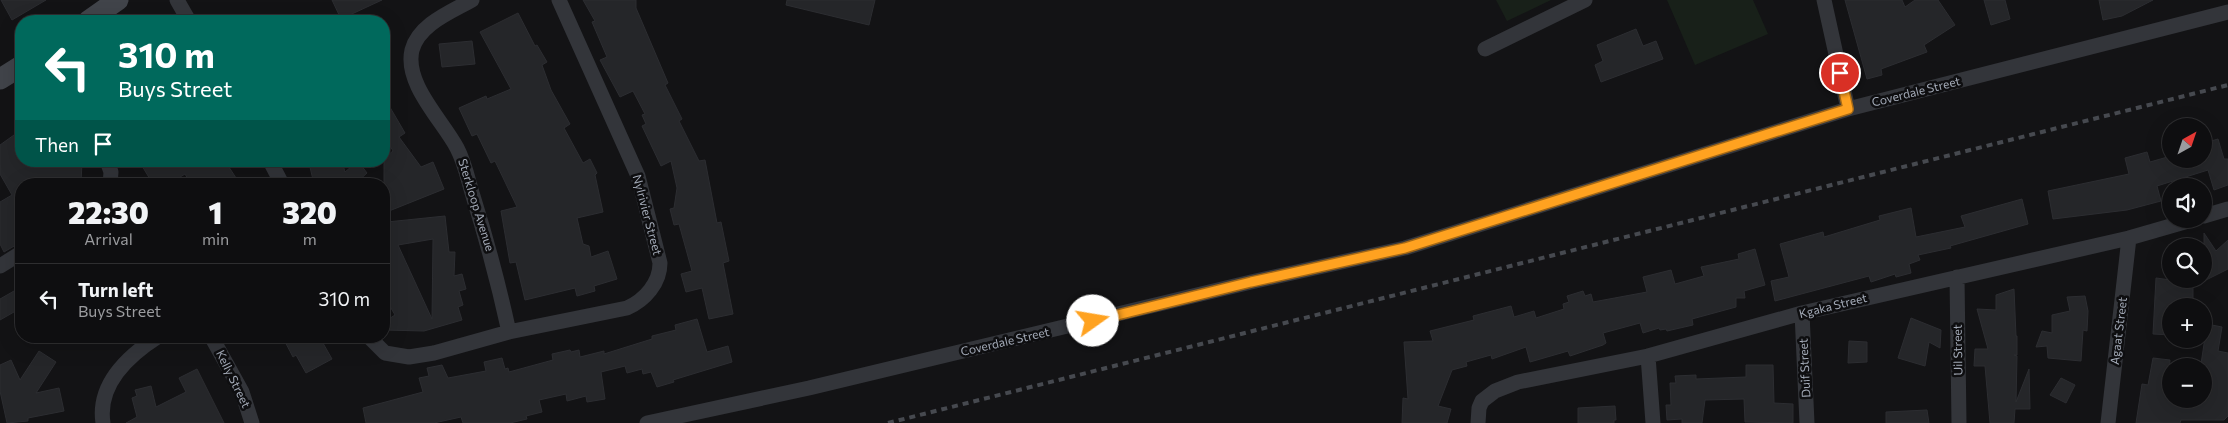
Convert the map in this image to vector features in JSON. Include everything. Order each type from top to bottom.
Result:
[{"type":"street","points":[[97,15],[118,0]]},
{"type":"street","points":[[177,0],[186,15]]},
{"type":"street","name":"Sterkloop Avenue","points":[[472,0],[433,22],[422,32],[416,40],[412,51],[412,65],[414,78],[429,106],[447,130],[466,170],[496,274],[509,332]]},
{"type":"street","name":"Nylrivier Street","points":[[375,343],[385,353],[409,357],[434,353],[509,332],[626,308],[654,286],[660,274],[660,263],[638,176],[559,0]]},
{"type":"street","points":[[1485,49],[1585,0]]},
{"type":"street","points":[[1824,0],[1848,109]]},
{"type":"street","name":"Coverdale Street","points":[[647,423],[809,388],[1251,282],[1405,248],[1848,109],[2228,12]]},
{"type":"street","points":[[0,79],[15,70]]},
{"type":"street","points":[[2212,214],[2228,209]]},
{"type":"street","name":"Kgaka Street","points":[[1478,416],[1482,401],[1495,391],[1518,382],[1648,356],[1802,313],[2129,238],[2164,228]]},
{"type":"street","name":"Agaat Street","points":[[2108,423],[2129,238]]},
{"type":"street","points":[[0,266],[15,257]]},
{"type":"street","name":"Uil Street","points":[[1957,277],[1959,423]]},
{"type":"street","name":"Duif Street","points":[[1802,313],[1807,423]]},
{"type":"street","points":[[103,423],[103,403],[109,383],[125,364],[150,343]]},
{"type":"street","name":"Kelly Street","points":[[215,343],[242,392],[252,423]]},
{"type":"street","points":[[1648,356],[1653,423]]},
{"type":"shaded area","points":[[1496,0],[1551,0],[1507,21]]},
{"type":"shaded area","points":[[1667,0],[1753,0],[1768,34],[1695,65]]},
{"type":"building","points":[[1,0],[46,0],[20,15],[15,15],[15,18],[12,20]]},
{"type":"building","points":[[332,0],[382,0],[350,15],[339,15]]},
{"type":"building","points":[[583,0],[636,0],[636,8],[668,83],[665,85],[682,119],[679,121],[699,161],[705,160],[717,223],[721,222],[729,261],[723,263],[733,314],[709,319],[702,288],[686,292],[681,274],[692,271],[679,224],[674,225],[670,209],[674,208],[677,188],[671,161],[661,166],[642,126],[646,124],[642,115],[645,114],[633,91],[620,97],[600,60],[607,57],[592,22],[595,21]]},
{"type":"building","points":[[787,0],[875,0],[869,25],[786,5]]},
{"type":"building","points":[[1845,0],[1902,0],[1905,7],[1915,0],[1938,0],[1955,25],[1924,45],[1927,52],[1881,69],[1882,75],[1867,79]]},
{"type":"building","points":[[1984,0],[2005,0],[2010,19],[1991,25]]},
{"type":"building","points":[[2099,0],[2153,0],[2122,16],[2103,20]]},
{"type":"building","points":[[518,13],[535,46],[537,45],[547,62],[542,65],[551,90],[570,124],[564,128],[583,163],[590,159],[597,173],[595,175],[603,212],[577,218],[583,244],[589,246],[591,257],[608,251],[617,279],[594,286],[595,291],[577,296],[575,288],[525,300],[516,262],[510,263],[501,211],[517,207],[495,161],[491,163],[477,134],[472,136],[459,108],[486,96],[487,99],[511,89],[480,32]]},
{"type":"building","points":[[1636,29],[1643,46],[1656,41],[1663,59],[1601,82],[1595,65],[1603,61],[1597,45]]},
{"type":"building","points":[[472,41],[475,64],[442,67],[439,44]]},
{"type":"building","points":[[390,107],[405,133],[399,137],[421,167],[433,162],[444,189],[390,211],[390,178],[384,178],[384,167],[390,167],[390,153],[393,151],[390,146]]},
{"type":"building","points":[[15,134],[15,167],[82,167],[81,178],[15,178],[15,246],[4,252],[0,244],[0,202],[12,195],[0,174],[0,145]]},
{"type":"building","points":[[2218,139],[2224,159],[2228,159],[2228,185],[2214,190],[2212,178],[2208,170],[2182,178],[2162,178],[2162,184],[2157,186],[2161,201],[2127,210],[2053,219],[2048,191],[2129,174],[2125,158],[2147,152],[2150,162],[2162,159],[2162,168],[2212,168],[2212,141]]},
{"type":"building","points":[[143,167],[229,167],[236,178],[187,178],[185,174],[179,178],[149,178]]},
{"type":"building","points":[[310,167],[344,167],[345,172],[351,167],[362,167],[367,173],[362,178],[313,178]]},
{"type":"building","points":[[2022,199],[2028,224],[1950,246],[1951,248],[1918,255],[1920,260],[1909,264],[1911,273],[1896,277],[1895,274],[1871,282],[1869,276],[1775,301],[1771,281],[1789,277],[1780,244],[1823,232],[1824,237],[1880,220],[1879,216],[1911,208],[1916,237],[1965,227],[1961,216]]},
{"type":"building","points":[[445,216],[449,252],[455,252],[454,276],[462,274],[466,289],[459,291],[463,305],[458,307],[462,320],[424,331],[390,330],[390,318],[395,315],[390,306],[390,222]],"holes":[[[433,239],[432,319],[398,245]]]},
{"type":"building","points":[[2228,240],[2228,269],[2212,277],[2212,245],[2216,251]]},
{"type":"building","points":[[1755,249],[1765,285],[1744,291],[1745,298],[1736,298],[1736,307],[1692,319],[1693,325],[1667,331],[1666,329],[1660,330],[1659,328],[1643,333],[1640,323],[1603,333],[1606,343],[1570,356],[1568,351],[1530,362],[1526,347],[1492,359],[1491,355],[1466,362],[1467,366],[1452,370],[1438,406],[1451,409],[1447,423],[1402,423],[1403,398],[1408,399],[1404,342],[1433,341],[1430,331],[1474,320],[1473,316],[1511,306],[1514,317],[1534,311],[1536,318],[1564,309],[1563,304],[1569,302],[1567,296],[1583,291],[1585,296],[1591,294],[1593,302],[1647,292],[1643,277],[1671,270],[1675,284],[1704,276],[1701,267],[1739,259],[1738,254]]},
{"type":"building","points":[[2156,278],[2162,279],[2162,288],[2193,288],[2193,298],[2162,298],[2162,334],[2153,334]]},
{"type":"building","points":[[2014,289],[2017,336],[2017,355],[2014,355],[2017,356],[2016,402],[2029,369],[2030,409],[2015,409],[2014,423],[1990,423],[1985,366],[1974,366],[1975,349],[1988,349],[1977,309],[1996,310],[1996,295]]},
{"type":"building","points":[[15,290],[15,311],[0,320],[0,299]]},
{"type":"building","points":[[2085,296],[2088,311],[2087,331],[2083,330],[2081,361],[2048,358],[2047,346],[2036,347],[2042,331],[2052,333],[2052,315],[2070,311],[2067,297]]},
{"type":"building","points":[[1911,318],[1941,330],[1940,348],[1929,342],[1925,366],[1898,358]]},
{"type":"building","points":[[697,319],[707,352],[728,346],[732,362],[673,380],[674,382],[657,387],[651,372],[643,374],[642,369],[627,373],[625,366],[601,372],[605,399],[587,402],[586,396],[567,401],[566,394],[539,400],[542,412],[526,416],[527,419],[510,423],[463,423],[461,417],[434,423],[366,423],[363,408],[423,392],[419,378],[429,376],[427,368],[442,365],[448,378],[486,371],[484,362],[502,358],[505,369],[508,368],[509,372],[553,360],[552,354],[570,350],[571,352],[579,350],[580,357],[604,351],[604,354],[652,339],[652,336],[676,330],[675,325]]},
{"type":"building","points":[[2212,325],[2222,327],[2218,351],[2228,353],[2228,416],[2224,420],[2136,423],[2142,384],[2148,385],[2153,358],[2162,359],[2162,408],[2212,408],[2212,358],[2202,358],[2203,348],[2212,348]]},
{"type":"building","points":[[1849,341],[1867,342],[1867,362],[1848,363]]},
{"type":"building","points":[[286,343],[323,343],[332,359],[306,373],[296,355],[293,357]]},
{"type":"building","points":[[39,351],[56,362],[36,393],[59,388],[64,411],[28,418],[28,421],[7,423],[0,391],[0,365],[11,360],[20,380]]},
{"type":"building","points":[[1746,365],[1773,365],[1774,403],[1793,404],[1793,423],[1745,422],[1744,399],[1705,400],[1702,423],[1682,423],[1682,419],[1667,420],[1666,405],[1671,405],[1670,383],[1676,383],[1675,376],[1696,375],[1696,379],[1746,377]]},
{"type":"building","points":[[197,369],[224,423],[126,423],[137,417],[132,398],[137,396],[135,390],[151,386],[156,407],[186,392],[179,378]]},
{"type":"building","points":[[2061,378],[2075,385],[2066,403],[2050,395]]},
{"type":"building","points":[[1615,406],[1616,420],[1614,420],[1614,423],[1578,423],[1578,408]]},
{"type":"building","points":[[1927,410],[1929,423],[1886,423],[1886,412]]},
{"type":"railway","points":[[888,423],[2228,85]]},
{"type":"route","points":[[1093,321],[1251,282],[1405,248],[1848,109],[1840,73]]}]
